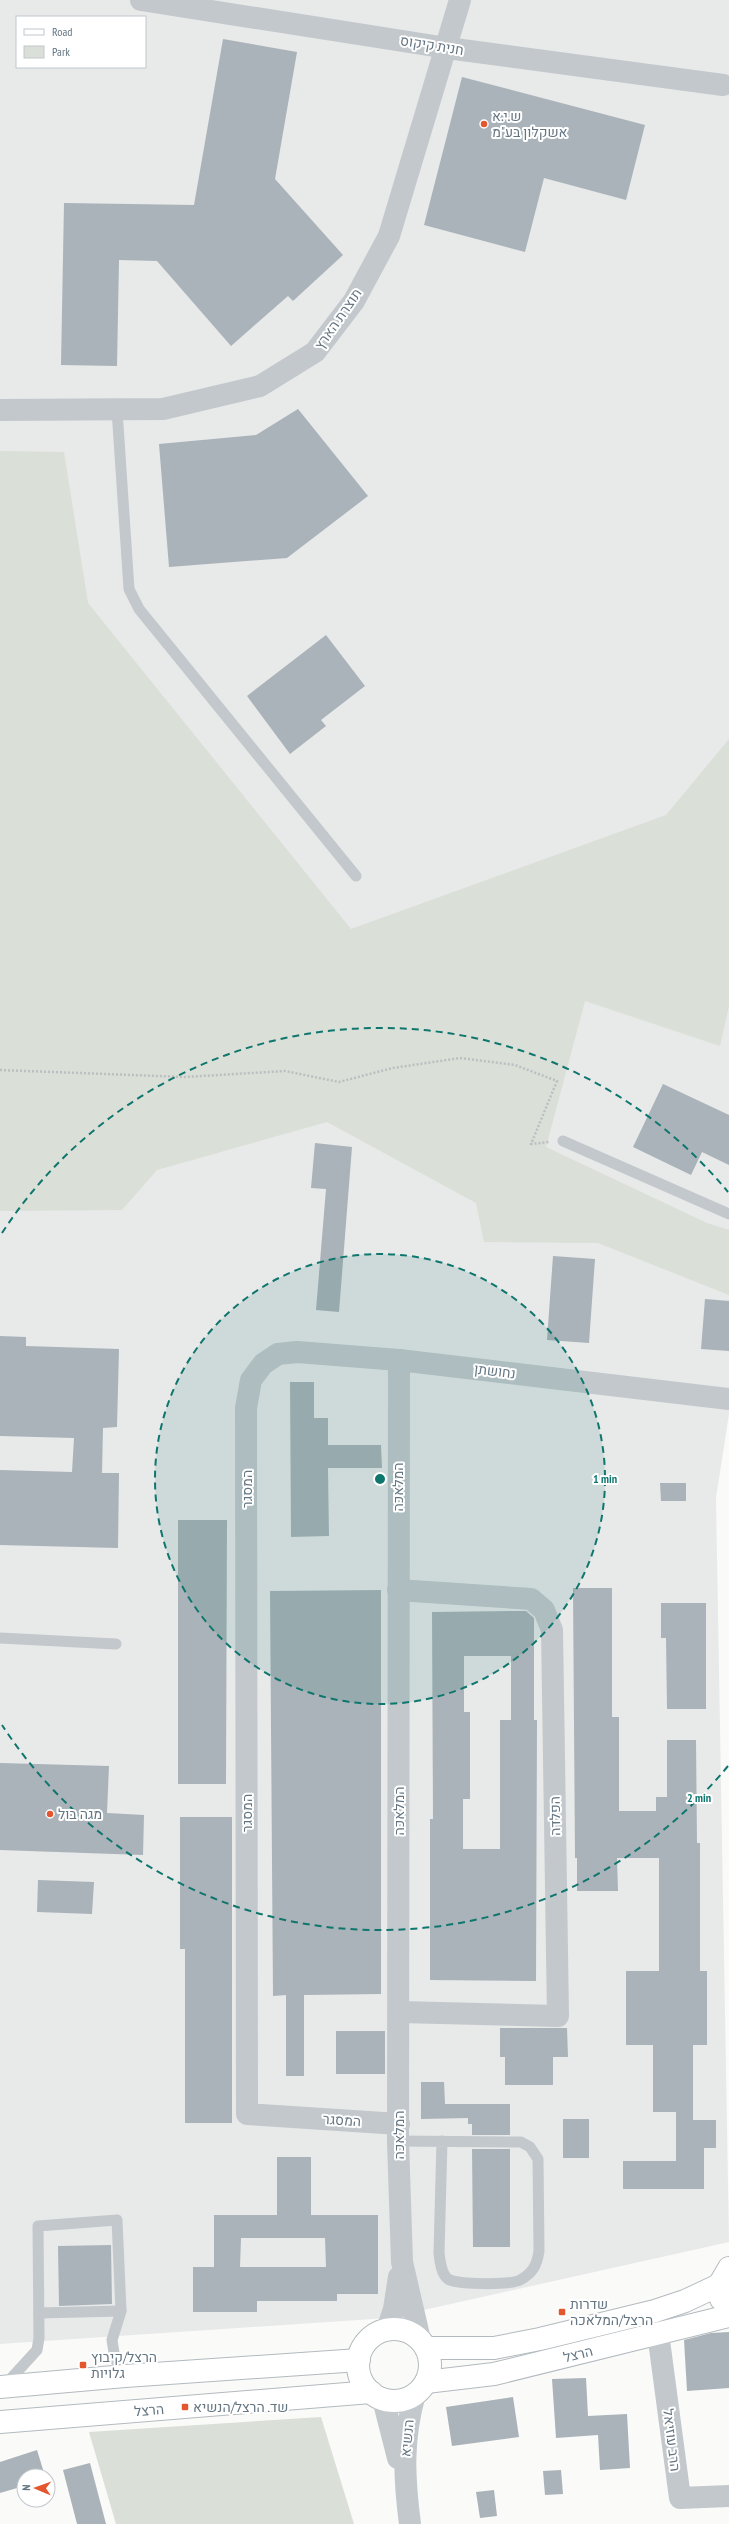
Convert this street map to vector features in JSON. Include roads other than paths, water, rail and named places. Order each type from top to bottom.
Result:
[{"type":"main road","points":[[724,2276],[722,2302],[729,2312]]},
{"type":"main road","name":"הרצל","points":[[423,2344],[494,2348],[540,2339],[655,2311],[685,2301],[724,2276]]},
{"type":"main road","name":"הרצל","points":[[420,2388],[494,2374],[729,2316]]},
{"type":"main road","points":[[387,2330],[399,2330],[411,2333],[423,2344],[430,2365],[420,2388],[405,2400],[377,2395],[361,2377],[359,2360],[362,2350],[368,2340],[387,2330]]},
{"type":"main road","points":[[2,2387],[125,2376],[359,2360]]},
{"type":"main road","name":"הרצל","points":[[0,2422],[377,2395]]},
{"type":"street","name":"חנית קיקוס","points":[[141,0],[447,48],[723,85]]},
{"type":"street","name":"תוצרת הארץ","points":[[0,410],[163,409],[260,386],[315,352],[354,301],[389,236],[447,48],[460,0]]},
{"type":"street","name":"נחושתן","points":[[263,1364],[278,1354],[297,1352],[399,1360],[729,1399]]},
{"type":"street","name":"המלאכה","points":[[399,1360],[398,1590],[400,2012],[398,2133],[402,2262],[408,2297],[423,2344]]},
{"type":"street","name":"המסגר","points":[[263,1364],[251,1380],[246,1408],[247,2114],[398,2133]]},
{"type":"street","name":"הפלדה","points":[[398,1590],[531,1599],[544,1610],[552,1630],[558,2016],[400,2012]]},
{"type":"street","name":"המלאכה","points":[[387,2330],[394,2310],[402,2262]]},
{"type":"street","name":"הרב עוזיאל","points":[[658,2333],[680,2498],[729,2496]]},
{"type":"street","name":"הנשיא","points":[[410,2524],[405,2483],[405,2431],[420,2388]]},
{"type":"street","name":"הנשיא","points":[[377,2395],[405,2483]]},
{"type":"lane","points":[[117,410],[129,589],[139,609],[356,876]]},
{"type":"lane","points":[[563,1141],[729,1214]]},
{"type":"lane","points":[[0,1638],[116,1644]]},
{"type":"lane","points":[[398,2133],[442,2141],[521,2142],[530,2147],[538,2159],[539,2251],[537,2264],[529,2274],[518,2281],[458,2283],[446,2278],[439,2253],[442,2141]]},
{"type":"lane","points":[[2,2387],[38,2350],[38,2226],[117,2220],[121,2311],[112,2340],[115,2359],[125,2376]]},
{"type":"lane","points":[[39,2314],[121,2311]]},
{"type":"place","name":"ש.י.א אשקלון בע\"מ","points":[[484,124]]},
{"type":"place","name":"מגה בול","points":[[50,1814]]},
{"type":"place","name":"שדרות הרצל/המלאכה","points":[[562,2312]]},
{"type":"place","name":"הרצל/קיבוץ גלויות","points":[[83,2365]]},
{"type":"place","name":"שד. הרצל/הנשיא","points":[[185,2407]]}]
